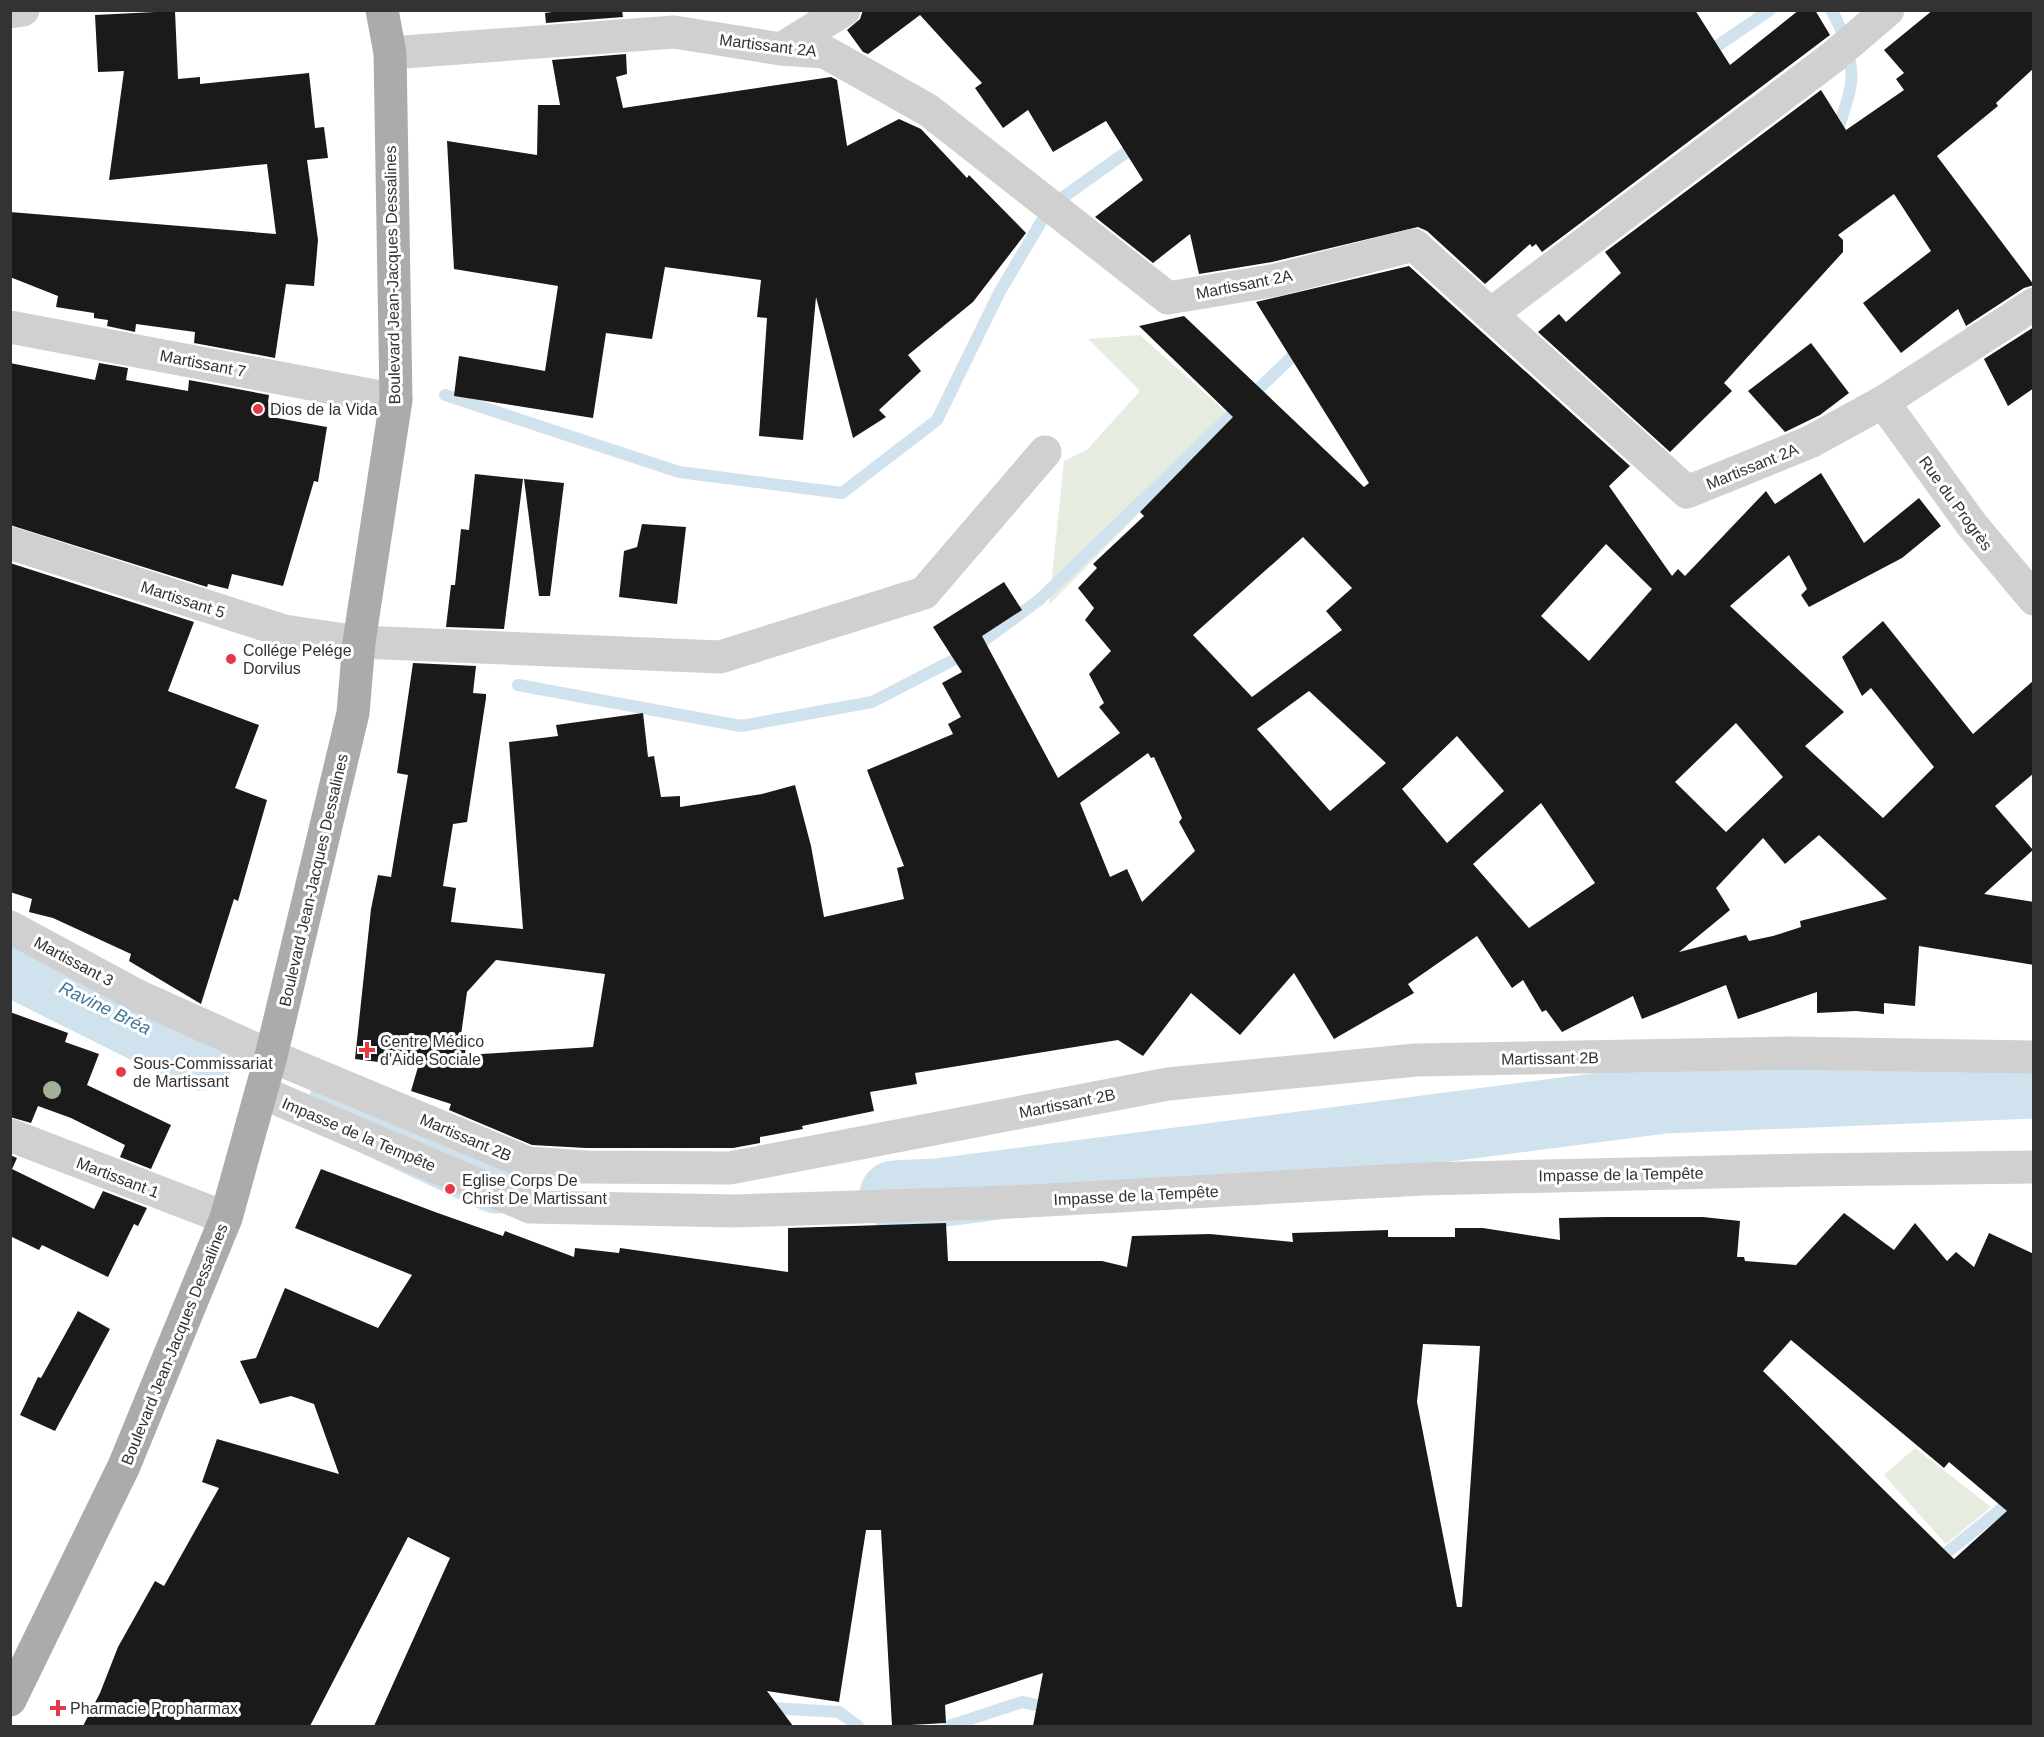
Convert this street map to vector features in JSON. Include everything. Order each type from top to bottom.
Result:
[{"type":"main road","name":"Boulevard Jean-Jacques Dessalines","points":[[10,1700],[124,1466],[226,1218],[271,1056],[352,713],[359,642],[396,400],[390,53],[382,10]]},
{"type":"street","points":[[10,12],[23,10]]},
{"type":"street","points":[[780,49],[844,10]]},
{"type":"street","points":[[1491,314],[1833,57],[1888,10]]},
{"type":"street","name":"Martissant 2A","points":[[390,53],[674,32],[780,49],[825,52],[928,110],[1168,298],[1276,280],[1414,245],[1687,492],[1810,442],[1883,402],[2034,304]]},
{"type":"street","name":"Martissant 7","points":[[10,327],[396,400]]},
{"type":"street","name":"Rue du Progrès","points":[[1883,402],[2027,579]]},
{"type":"street","name":"Martissant 5","points":[[10,543],[284,631],[359,642],[720,657],[924,592],[1046,452]]},
{"type":"street","name":"Martissant 3","points":[[10,927],[138,996]]},
{"type":"street","name":"Martissant 2B","points":[[138,996],[271,1056],[528,1163],[585,1167],[730,1168],[1168,1084],[1416,1060],[1788,1053],[2034,1057]]},
{"type":"street","name":"Impasse de la Tempête","points":[[261,1092],[530,1207],[735,1211],[1010,1202],[1423,1179],[2034,1167]]},
{"type":"street","name":"Martissant 1","points":[[10,1135],[226,1218]]},
{"type":"shaded area","points":[[1140,335],[1227,413],[1235,415],[1049,605],[1064,461],[1087,450],[1140,391],[1088,339]]},
{"type":"shaded area","points":[[1915,1448],[1991,1507],[1946,1544],[1884,1475]]},
{"type":"building","points":[[565,10],[622,10],[623,17],[546,23],[545,13]]},
{"type":"building","points":[[863,10],[1695,10],[1730,65],[1799,10],[1815,10],[1830,35],[1542,252],[1536,244],[1532,247],[1530,244],[1485,284],[1427,231],[1418,227],[1272,262],[1199,274],[1190,234],[1153,263],[1095,217],[1143,180],[1106,121],[1053,152],[1028,110],[1003,128],[975,88],[982,83],[920,15],[868,54],[863,52],[847,30],[860,19]]},
{"type":"building","points":[[1933,10],[2034,10],[2034,68],[1996,103],[1998,106],[1937,156],[2034,285],[2024,288],[1966,326],[1958,309],[1901,353],[1863,303],[1931,251],[1894,194],[1838,235],[1843,240],[1843,252],[1724,383],[1732,391],[1670,452],[1538,332],[1559,314],[1566,322],[1621,273],[1605,252],[1821,90],[1846,130],[1904,90],[1896,79],[1904,73],[1884,50]]},
{"type":"building","points":[[175,11],[178,79],[200,77],[200,84],[309,73],[315,128],[324,127],[328,158],[307,160],[318,240],[314,286],[286,284],[275,358],[194,343],[195,332],[136,324],[135,332],[107,326],[108,320],[94,318],[94,313],[56,307],[58,296],[10,277],[10,212],[276,234],[267,164],[109,180],[124,71],[98,72],[95,15]]},
{"type":"building","points":[[626,54],[627,74],[616,77],[623,108],[831,77],[837,80],[847,146],[899,119],[921,129],[967,178],[969,175],[1026,233],[973,302],[908,355],[921,371],[879,410],[886,417],[853,438],[816,297],[803,440],[759,436],[767,318],[757,317],[761,280],[665,267],[652,339],[606,333],[593,418],[454,396],[459,356],[545,371],[558,286],[454,269],[447,141],[537,155],[538,105],[560,105],[552,60]]},
{"type":"building","points":[[1409,266],[1630,466],[1609,486],[1672,576],[1678,569],[1685,576],[1766,491],[1775,504],[1821,473],[1864,543],[1919,498],[1941,526],[1902,558],[1809,607],[1801,595],[1807,589],[1789,555],[1730,606],[1844,712],[1805,746],[1883,818],[1934,767],[1871,688],[1862,696],[1842,657],[1883,621],[1973,734],[2034,680],[2034,773],[1995,806],[2033,850],[1984,894],[2034,902],[2034,965],[1919,946],[1915,1006],[1884,1003],[1884,1014],[1856,1011],[1817,1013],[1817,992],[1738,1019],[1726,985],[1642,1019],[1633,996],[1562,1032],[1546,1010],[1542,1012],[1523,980],[1512,988],[1477,936],[1408,984],[1414,993],[1334,1039],[1294,973],[1240,1035],[1191,993],[1143,1056],[1118,1040],[915,1073],[917,1084],[870,1092],[874,1111],[760,1137],[760,1143],[733,1148],[586,1148],[532,1145],[449,1110],[451,1104],[411,1091],[418,1067],[355,1059],[371,909],[378,875],[391,877],[408,775],[397,773],[413,663],[476,666],[473,693],[486,694],[467,822],[453,824],[443,886],[456,888],[451,922],[523,929],[509,742],[558,736],[556,725],[643,713],[648,757],[654,756],[661,797],[680,796],[680,807],[762,794],[795,785],[811,846],[824,917],[904,899],[897,868],[904,866],[867,770],[953,734],[948,724],[961,717],[942,683],[962,672],[933,627],[1004,582],[1022,610],[982,636],[1058,778],[1120,733],[1099,707],[1104,703],[1089,674],[1111,651],[1085,620],[1094,608],[1078,588],[1097,568],[1093,564],[1144,516],[1140,512],[1233,417],[1139,326],[1184,316],[1364,487],[1369,483],[1256,302]],"holes":[[[1303,537],[1352,588],[1326,611],[1342,630],[1252,697],[1193,635]],[[1606,544],[1652,589],[1589,661],[1541,616]],[[1309,691],[1386,763],[1330,811],[1257,729]],[[1736,723],[1783,777],[1726,832],[1675,782]],[[1457,736],[1504,791],[1447,843],[1402,789]],[[1148,753],[1151,758],[1154,757],[1182,818],[1179,822],[1195,851],[1142,902],[1127,869],[1110,877],[1080,803]],[[1541,803],[1595,883],[1529,928],[1473,864]],[[1819,835],[1887,899],[1800,921],[1801,927],[1773,936],[1749,941],[1746,935],[1679,952],[1730,910],[1716,888],[1763,838],[1785,864]],[[496,960],[605,974],[593,1047],[465,1055],[466,1043],[460,1042],[467,992]]]},
{"type":"building","points":[[2034,327],[2034,388],[2008,406],[1984,359]]},
{"type":"building","points":[[1811,343],[1849,393],[1820,415],[1785,432],[1748,391]]},
{"type":"building","points":[[10,363],[95,380],[99,363],[128,368],[126,380],[188,391],[189,380],[269,395],[268,402],[280,405],[277,418],[327,427],[318,482],[314,481],[283,586],[232,574],[228,589],[208,584],[207,587],[10,525]]},
{"type":"building","points":[[475,474],[523,479],[504,629],[446,627],[451,585],[455,585],[461,529],[469,530]]},
{"type":"building","points":[[524,479],[564,483],[550,596],[539,596]]},
{"type":"building","points":[[642,524],[686,527],[677,604],[619,597],[624,551],[637,547]]},
{"type":"building","points":[[10,563],[194,622],[168,691],[259,725],[235,788],[267,800],[238,901],[234,899],[201,1004],[129,961],[131,954],[53,918],[29,912],[32,899],[10,892]]},
{"type":"building","points":[[10,1012],[68,1033],[65,1042],[99,1054],[87,1085],[171,1125],[151,1169],[120,1157],[125,1145],[71,1118],[38,1106],[31,1123],[10,1117]]},
{"type":"building","points":[[10,1155],[17,1158],[12,1169],[94,1209],[103,1191],[147,1208],[138,1226],[134,1224],[108,1277],[42,1245],[39,1250],[10,1236]]},
{"type":"building","points":[[321,1169],[503,1236],[505,1231],[574,1257],[575,1248],[619,1253],[620,1248],[788,1272],[788,1228],[946,1223],[948,1261],[1102,1261],[1127,1267],[1132,1236],[1210,1234],[1293,1242],[1292,1233],[1388,1230],[1388,1237],[1455,1237],[1455,1228],[1483,1228],[1560,1240],[1559,1218],[1606,1217],[1703,1217],[1740,1221],[1737,1257],[1744,1257],[1745,1261],[1796,1265],[1844,1213],[1894,1250],[1915,1223],[1947,1261],[1956,1252],[1974,1267],[1989,1233],[2034,1254],[2034,1726],[1033,1726],[1043,1673],[945,1705],[946,1723],[892,1726],[881,1530],[866,1530],[839,1702],[767,1691],[793,1726],[374,1726],[450,1558],[408,1537],[310,1726],[83,1726],[100,1693],[118,1647],[155,1581],[164,1586],[219,1488],[202,1482],[217,1439],[339,1474],[314,1404],[291,1396],[260,1404],[240,1361],[256,1358],[285,1288],[378,1328],[412,1275],[295,1228]],"holes":[[[1791,1340],[1944,1468],[1949,1462],[2007,1511],[1954,1559],[1763,1371]],[[1423,1344],[1480,1346],[1462,1607],[1457,1607],[1417,1402]]]},
{"type":"building","points":[[78,1311],[110,1329],[55,1431],[20,1415],[38,1377],[41,1378]]},
{"type":"waterway","points":[[1704,55],[1770,10]]},
{"type":"waterway","points":[[1831,10],[1839,26],[1851,66],[1851,84],[1847,101],[1838,130],[1833,135]]},
{"type":"waterway","points":[[1062,198],[1139,143]]},
{"type":"waterway","points":[[445,395],[679,472],[842,493],[937,420],[999,293],[1041,222]]},
{"type":"waterway","points":[[518,685],[741,726],[872,702],[967,653],[1039,600],[1301,348]]},
{"type":"waterway","name":"Ravine Bréa","points":[[10,961],[200,1056]]},
{"type":"waterway","points":[[894,1195],[937,1193],[1664,1099],[2034,1084]]},
{"type":"waterway","points":[[342,1106],[497,1179]]},
{"type":"waterway","points":[[1935,1562],[2015,1498]]},
{"type":"waterway","points":[[949,1726],[1022,1702],[1051,1708]]},
{"type":"waterway","points":[[771,1708],[839,1712],[858,1726]]},
{"type":"place","name":"Dios de la Vida","points":[[258,409]]},
{"type":"place","name":"Collége Pelége Dorvilus","points":[[231,659]]},
{"type":"place","name":"Centre Médico d'Aide Sociale","points":[[367,1050]]},
{"type":"place","name":"Sous-Commissariat de Martissant","points":[[121,1072]]},
{"type":"place","name":"Eglise Corps De Christ De Martissant","points":[[450,1189]]},
{"type":"place","name":"Pharmacie Propharmax","points":[[58,1708]]}]
